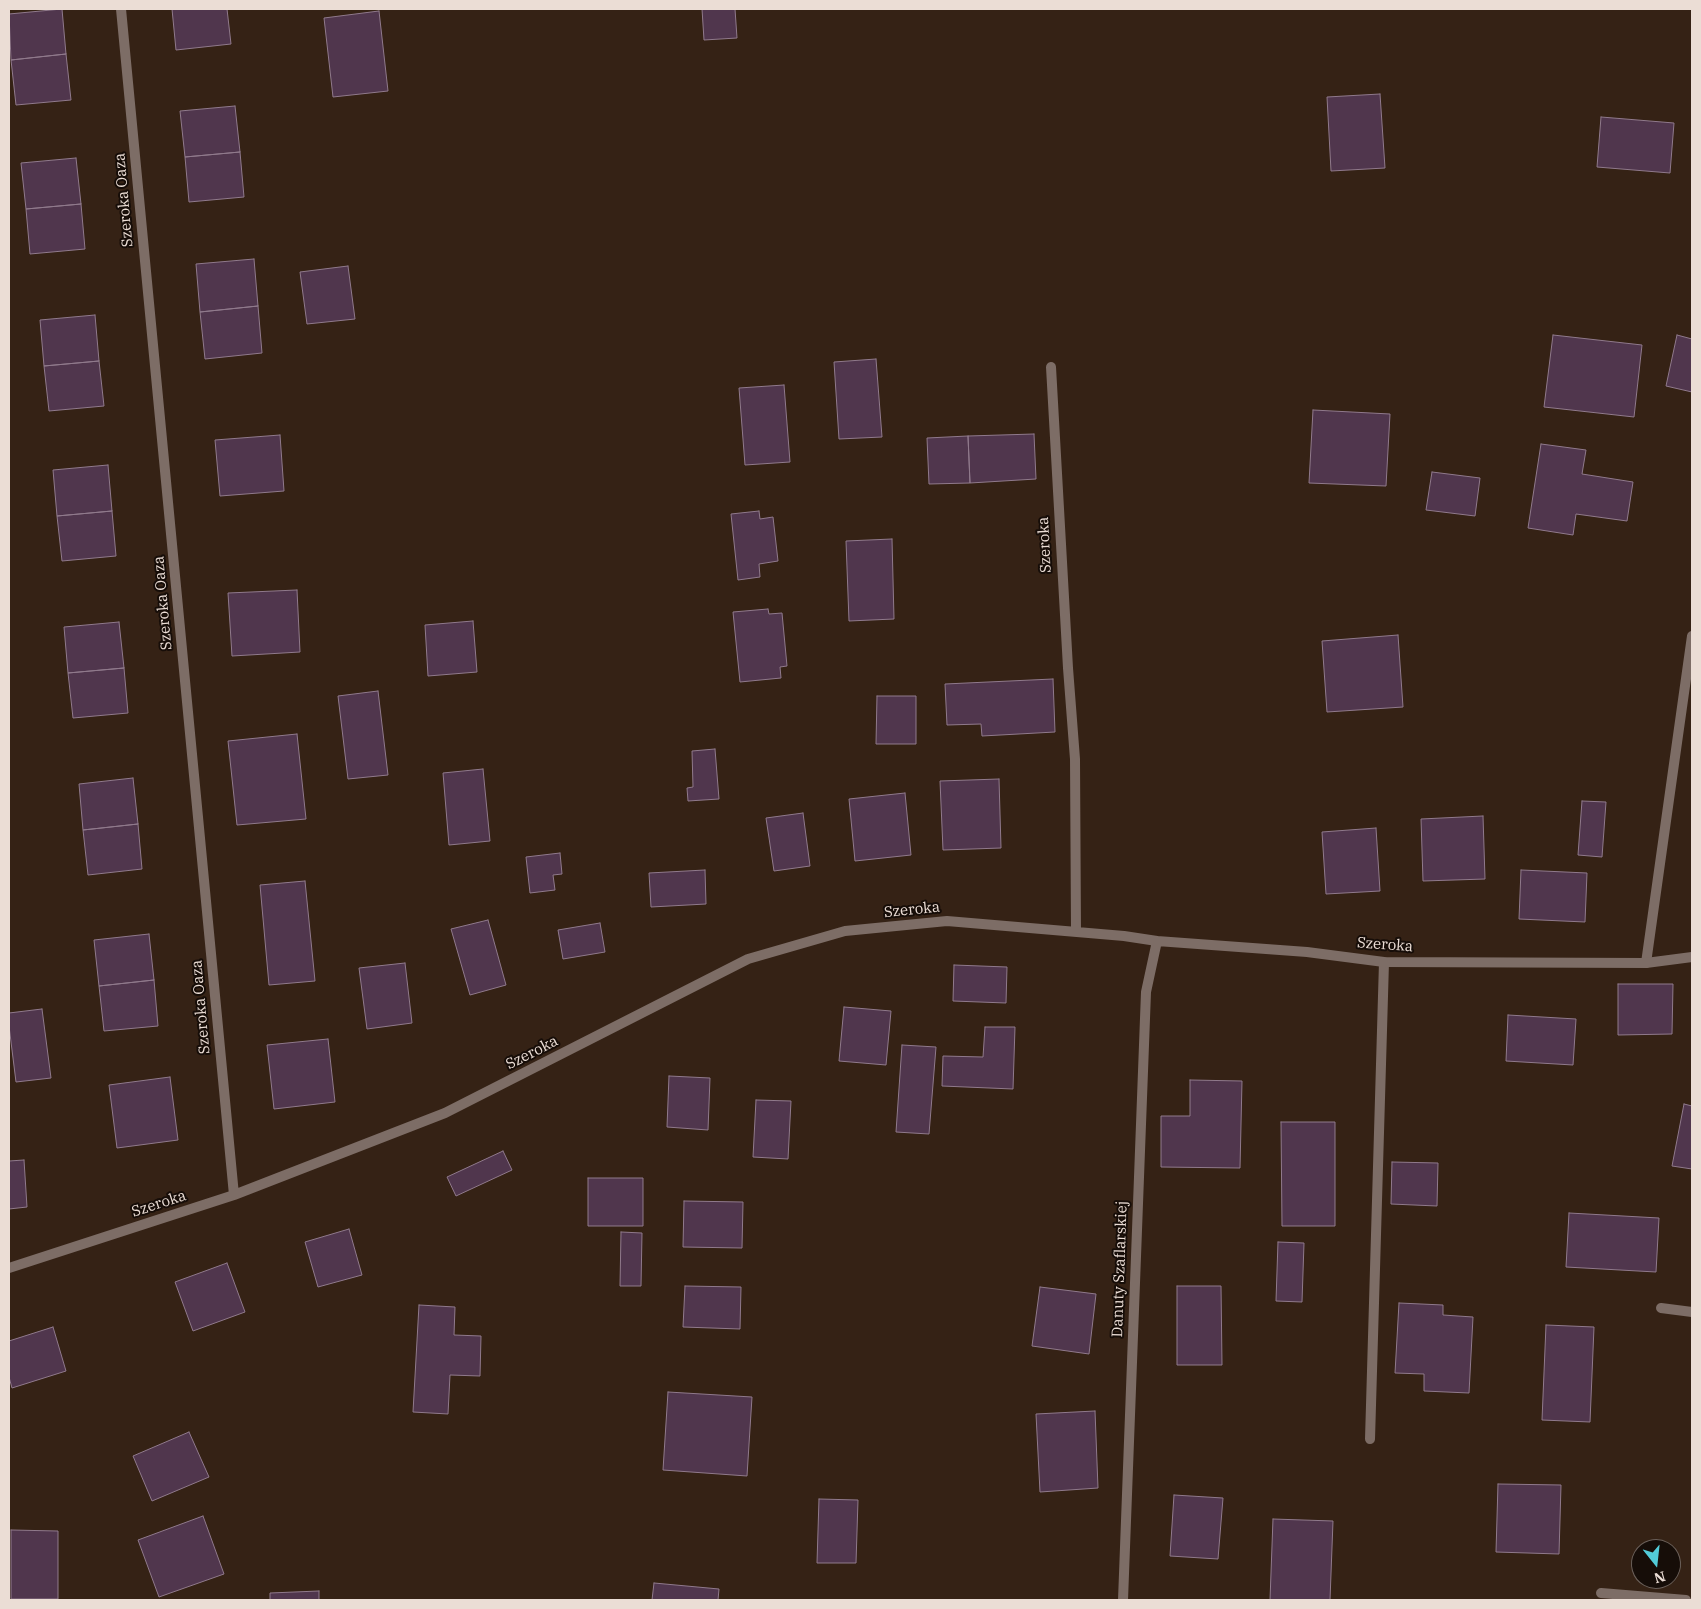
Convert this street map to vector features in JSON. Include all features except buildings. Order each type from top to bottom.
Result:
[{"type":"street","name":"Szeroka Oaza","points":[[122,9],[234,1195]]},
{"type":"street","name":"Szeroka","points":[[1051,367],[1075,759],[1076,932]]},
{"type":"street","points":[[1646,963],[1692,636]]},
{"type":"street","name":"Szeroka","points":[[9,1268],[234,1195],[445,1113],[739,964],[845,932],[947,921],[1308,952],[1384,962],[1646,963],[1692,957]]},
{"type":"street","name":"Danuty Szaflarskiej","points":[[1122,1600],[1146,992],[1157,940]]},
{"type":"street","points":[[1370,1439],[1384,962]]},
{"type":"street","points":[[1661,1308],[1692,1312]]},
{"type":"street","points":[[1601,1593],[1686,1600]]}]
